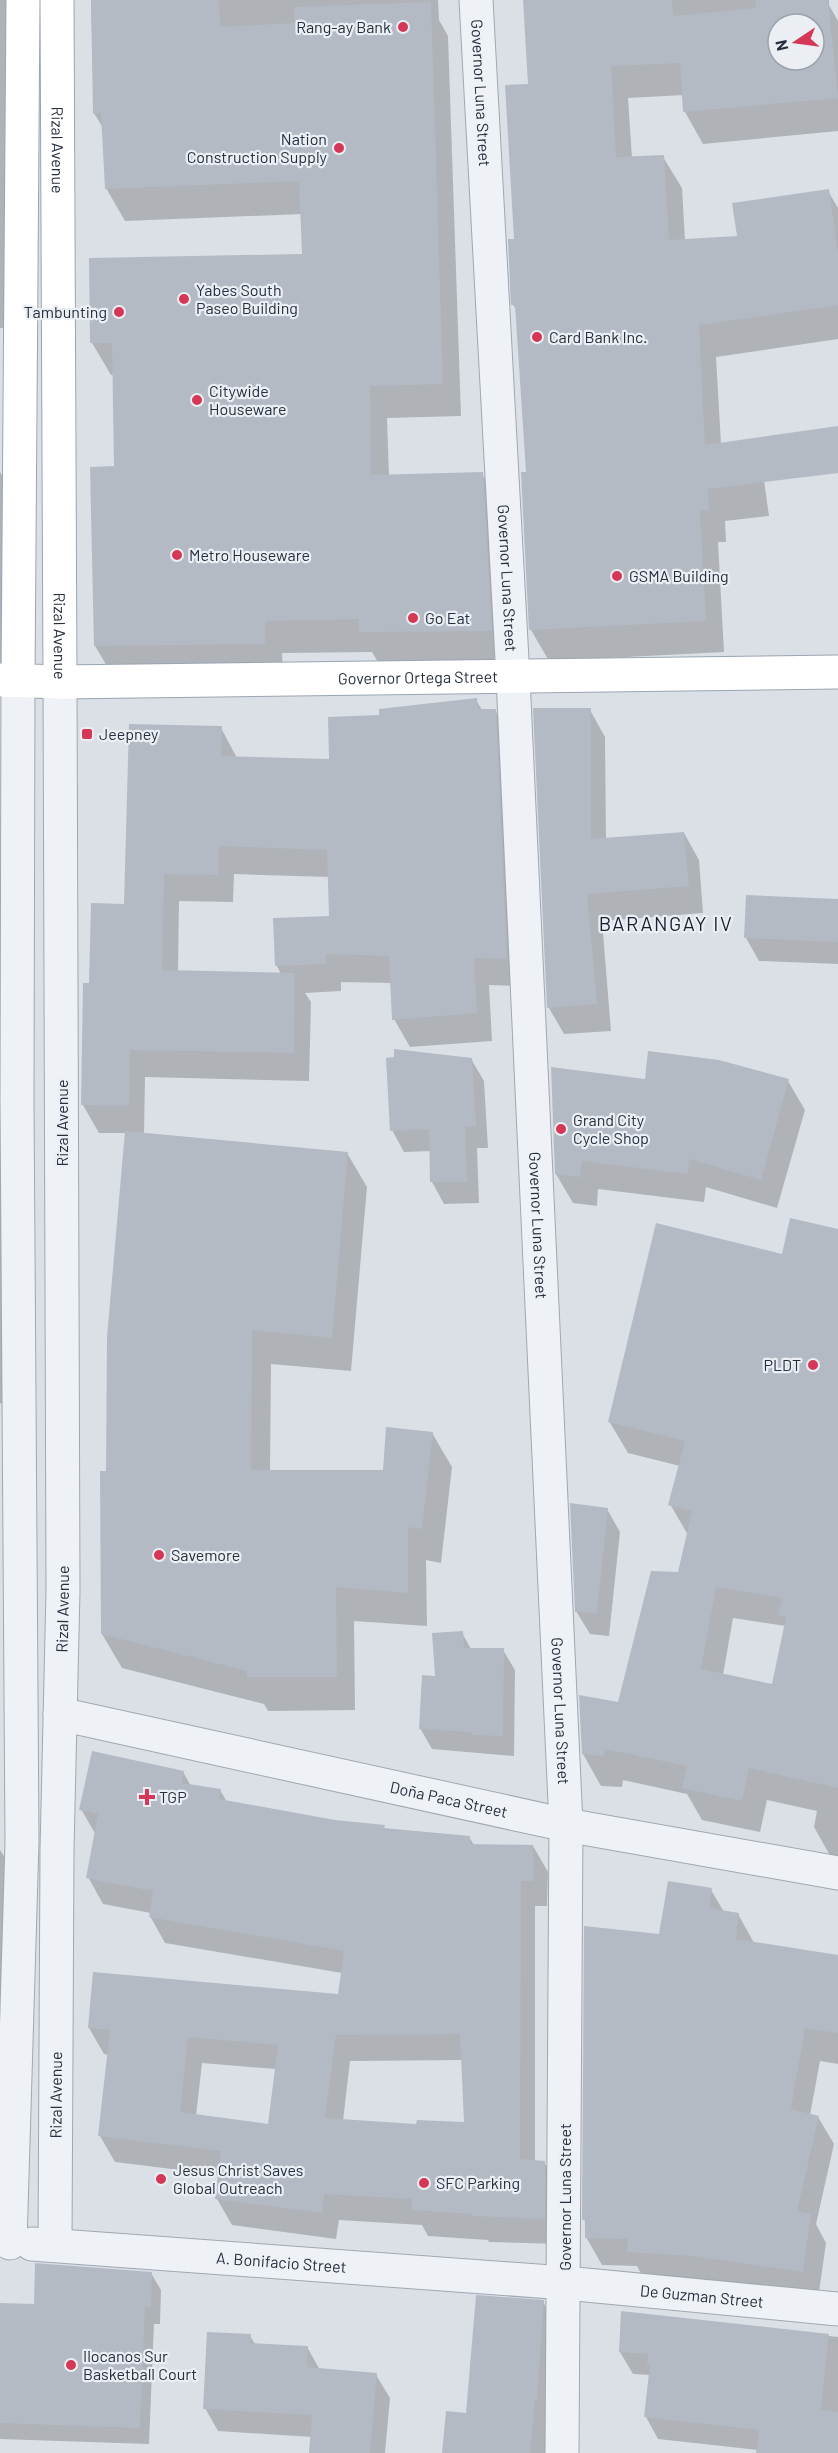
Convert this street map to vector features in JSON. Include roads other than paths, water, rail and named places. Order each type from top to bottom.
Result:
[{"type":"main road","points":[[9,680],[23,0]]},
{"type":"main road","name":"Rizal Avenue","points":[[57,0],[60,682]]},
{"type":"main road","name":"Governor Ortega Street","points":[[9,680],[60,682],[513,678],[838,672]]},
{"type":"street","name":"Governor Luna Street","points":[[476,0],[513,678],[566,1825],[562,2453]]},
{"type":"street","points":[[5,2243],[11,1840],[9,680]]},
{"type":"street","name":"Rizal Avenue","points":[[55,2245],[57,1862],[63,1592],[60,682]]},
{"type":"street","name":"Doña Paca Street","points":[[60,1714],[566,1825],[838,1874]]},
{"type":"street","name":"A. Bonifacio Street","points":[[5,2243],[564,2283]]},
{"type":"street","name":"De Guzman Street","points":[[564,2283],[838,2309]]},
{"type":"place","name":"Rang-ay Bank","points":[[403,27]]},
{"type":"place","name":"Nation Construction Supply","points":[[339,148]]},
{"type":"place","name":"Yabes South Paseo Building","points":[[184,299]]},
{"type":"place","name":"Tambunting","points":[[119,312]]},
{"type":"place","name":"Card Bank Inc.","points":[[537,337]]},
{"type":"place","name":"Citywide Houseware","points":[[197,400]]},
{"type":"place","name":"Metro Houseware","points":[[177,555]]},
{"type":"place","name":"GSMA Building","points":[[617,576]]},
{"type":"place","name":"Go Eat","points":[[413,618]]},
{"type":"place","name":"Jeepney","points":[[87,734]]},
{"type":"place","name":"Grand City Cycle Shop","points":[[561,1129]]},
{"type":"place","name":"PLDT","points":[[813,1365]]},
{"type":"place","name":"Savemore","points":[[159,1555]]},
{"type":"place","name":"TGP","points":[[147,1797]]},
{"type":"place","name":"Jesus Christ Saves Global Outreach","points":[[161,2179]]},
{"type":"place","name":"SFC Parking","points":[[424,2183]]},
{"type":"place","name":"Ilocanos Sur Basketball Court","points":[[71,2365]]},
{"type":"district","name":"BARANGAY IV","points":[[666,924]]}]
